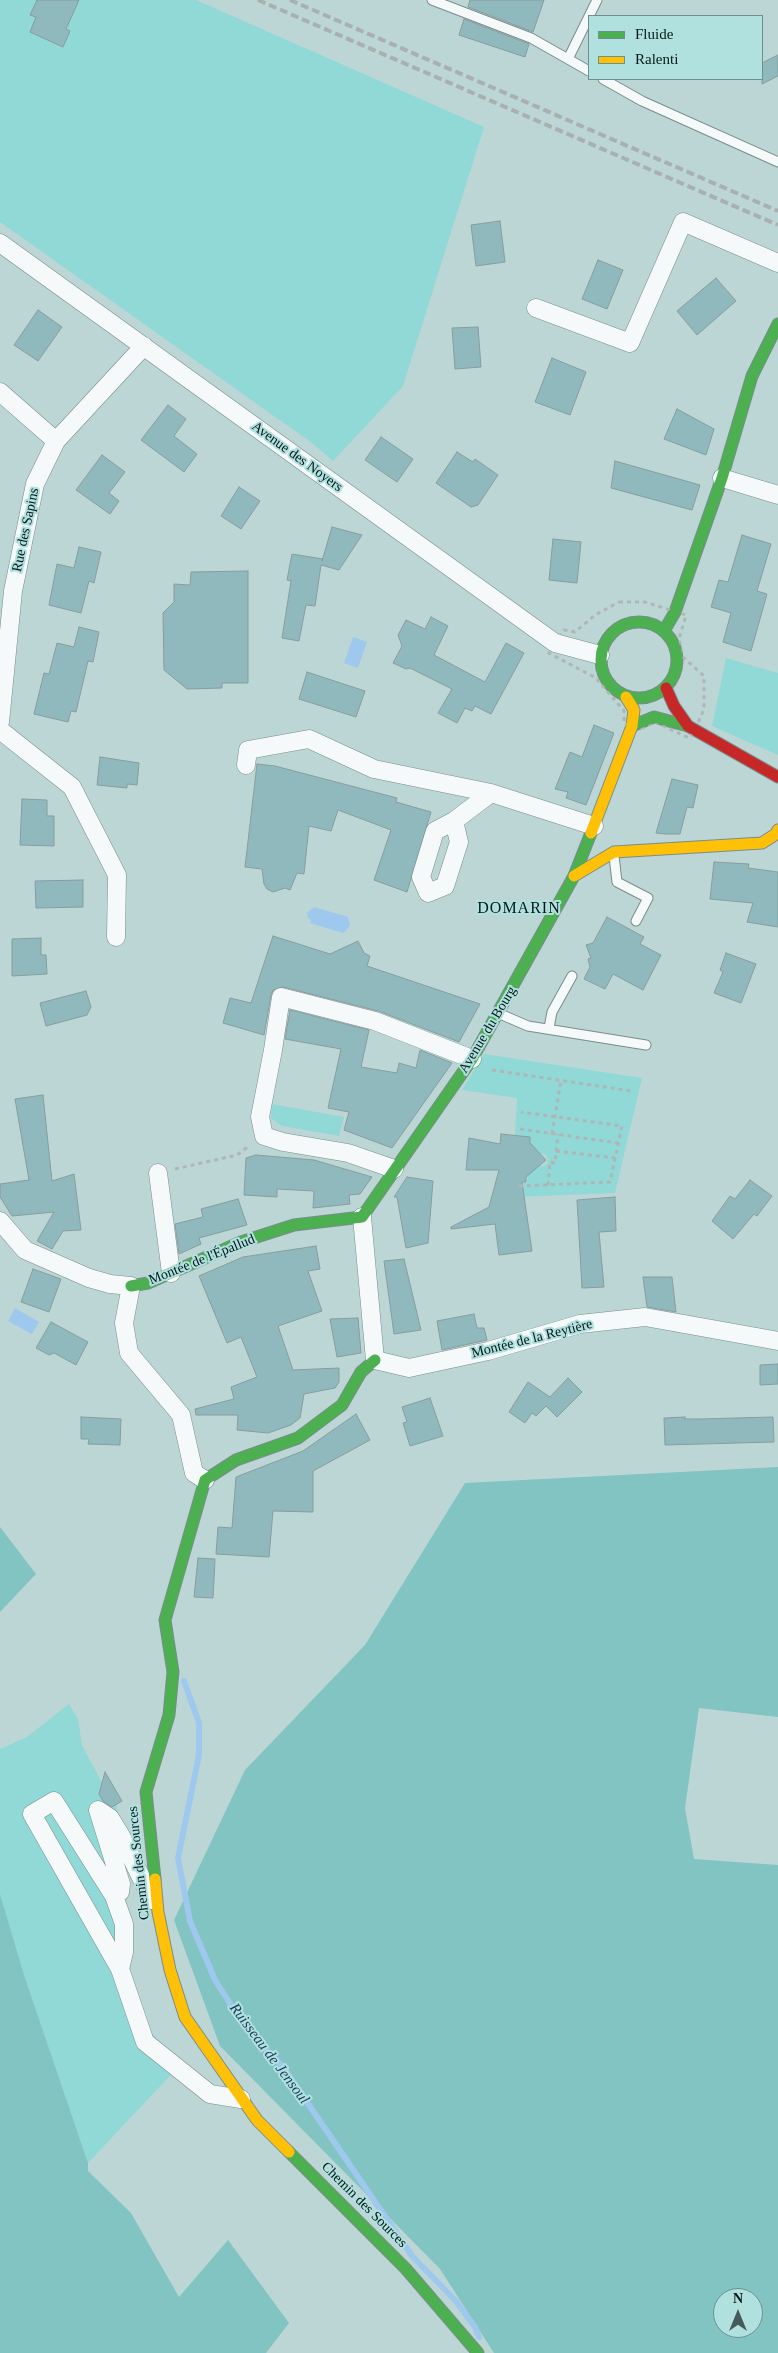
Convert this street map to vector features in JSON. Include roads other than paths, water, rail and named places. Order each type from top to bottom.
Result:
[{"type":"street","points":[[536,308],[630,343],[683,222],[778,263]]},
{"type":"street","name":"Avenue des Noyers","points":[[0,243],[555,643],[600,655]]},
{"type":"street","points":[[664,631],[675,612],[722,478],[752,376],[778,324]]},
{"type":"street","name":"Rue des Sapins","points":[[0,722],[13,591],[35,484],[56,441],[144,346]]},
{"type":"street","points":[[0,392],[56,441]]},
{"type":"street","points":[[722,478],[778,495]]},
{"type":"street","points":[[633,622],[650,623],[664,631],[674,644],[678,659],[675,675],[666,688],[648,698],[626,697],[611,688],[602,672],[600,655],[606,639],[618,628],[633,622]]},
{"type":"street","points":[[666,688],[674,706],[692,728]]},
{"type":"street","name":"Avenue du Bourg","points":[[362,1218],[394,1169],[478,1064],[499,1014],[601,827],[632,726],[634,710],[626,697]]},
{"type":"street","points":[[632,726],[640,721],[654,718],[692,728],[778,777]]},
{"type":"street","points":[[0,730],[72,787],[117,875],[116,937]]},
{"type":"street","points":[[246,765],[248,750],[309,739],[374,769],[491,793],[601,827],[614,852]]},
{"type":"street","points":[[454,821],[491,793]]},
{"type":"street","points":[[574,876],[614,852],[770,843],[778,830]]},
{"type":"street","points":[[394,1169],[348,1153],[283,1142],[264,1136],[260,1117],[281,997],[375,1021],[478,1064]]},
{"type":"street","points":[[158,1173],[171,1273]]},
{"type":"street","points":[[131,1286],[124,1323],[129,1354],[181,1415],[194,1473],[205,1480],[236,1460],[298,1438],[342,1405],[360,1372],[375,1360],[362,1218]]},
{"type":"street","name":"Montée de l'Épallud","points":[[0,1221],[25,1250],[89,1278],[110,1284],[131,1286],[148,1283],[241,1242],[294,1225],[362,1218]]},
{"type":"street","name":"Montée de la Reytière","points":[[375,1360],[408,1368],[488,1351],[580,1324],[645,1317],[778,1341]]},
{"type":"street","name":"Chemin des Sources","points":[[205,1480],[165,1620],[173,1672],[168,1715],[146,1792],[158,1912],[170,1970],[185,2017],[257,2120],[406,2269],[468,2339],[478,2353]]},
{"type":"street","points":[[120,1969],[124,1952],[124,1924],[114,1896],[54,1801],[32,1814],[120,1969],[145,2042],[210,2094],[241,2099]]},
{"type":"street","points":[[114,1896],[120,1892],[121,1884],[98,1810],[110,1818],[158,1912]]},
{"type":"lane","points":[[432,0],[531,38],[588,70]]},
{"type":"lane","points":[[590,15],[597,0]]},
{"type":"lane","points":[[568,59],[588,18]]},
{"type":"lane","points":[[605,80],[642,101],[778,162]]},
{"type":"lane","points":[[614,852],[617,882],[648,898],[636,922]]},
{"type":"lane","points":[[549,1028],[552,1012],[572,976]]},
{"type":"lane","points":[[499,1014],[528,1026],[646,1045]]},
{"type":"waterway","name":"Ruisseau de Jensoul","points":[[184,1681],[199,1723],[199,1755],[178,1858],[190,1921],[215,1980],[245,2027],[283,2067],[412,2256],[455,2300],[475,2327],[479,2337]]},
{"type":"railway","points":[[258,0],[778,225]]},
{"type":"railway","points":[[290,0],[778,211]]},
{"type":"district","name":"DOMARIN","points":[[519,909]]}]
